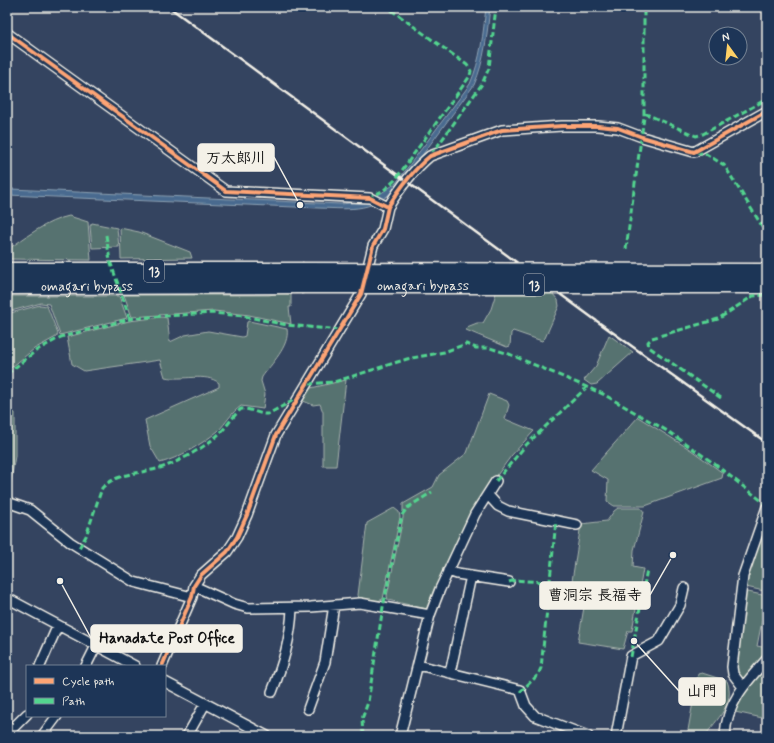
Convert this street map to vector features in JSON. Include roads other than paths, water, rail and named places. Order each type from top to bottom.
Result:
[{"type":"highway","name":"omagari bypass","points":[[7,272],[301,278],[767,284]]},
{"type":"highway","name":"omagari bypass","points":[[7,286],[301,278],[767,272]]},
{"type":"street","points":[[7,32],[226,191],[370,198],[385,204]]},
{"type":"street","points":[[162,665],[192,597],[194,586],[201,575],[227,552],[237,537],[247,515],[276,435],[361,294],[373,246],[383,229],[385,204],[430,156],[502,130],[562,126],[598,126],[618,128],[642,137],[694,152],[767,111]]},
{"type":"street","points":[[400,736],[430,615],[448,571],[475,514],[496,481]]},
{"type":"street","points":[[488,495],[498,506],[508,511],[577,525]]},
{"type":"street","points":[[7,502],[30,510],[70,542],[134,582],[192,597]]},
{"type":"street","points":[[742,686],[733,674],[732,666],[740,591],[743,576],[767,507]]},
{"type":"street","points":[[448,571],[509,582]]},
{"type":"street","points":[[450,673],[471,576]]},
{"type":"street","points":[[194,586],[234,604],[248,608],[292,608],[360,603],[430,615]]},
{"type":"street","points":[[616,736],[631,656],[659,641],[680,605],[684,588]]},
{"type":"street","points":[[7,598],[133,665]]},
{"type":"street","points":[[308,709],[324,662],[334,605]]},
{"type":"street","points":[[272,692],[282,668],[289,641],[292,608]]},
{"type":"street","points":[[40,665],[58,625]]},
{"type":"street","points":[[86,665],[96,646]]},
{"type":"street","points":[[725,736],[725,725],[742,686],[767,659]]},
{"type":"street","points":[[418,665],[520,690],[526,706],[535,716],[588,736]]},
{"type":"street","points":[[166,683],[267,736]]},
{"type":"street","points":[[187,736],[205,704]]},
{"type":"street","points":[[7,734],[26,715]]},
{"type":"street","points":[[42,736],[55,717]]},
{"type":"water","points":[[486,7],[490,7],[487,37],[481,66],[474,85],[401,184],[391,193],[372,205],[342,209],[7,195],[7,190],[11,189],[340,204],[370,199],[396,183],[470,84],[474,75],[483,37]]},
{"type":"railway","points":[[169,7],[594,319],[767,443]]},
{"type":"place","name":"万太郎川","points":[[300,205]]},
{"type":"place","name":"曹洞宗 長福寺","points":[[673,555]]},
{"type":"place","name":"Hanadate Post Office","points":[[60,581]]},
{"type":"place","name":"山門","points":[[634,641]]}]
